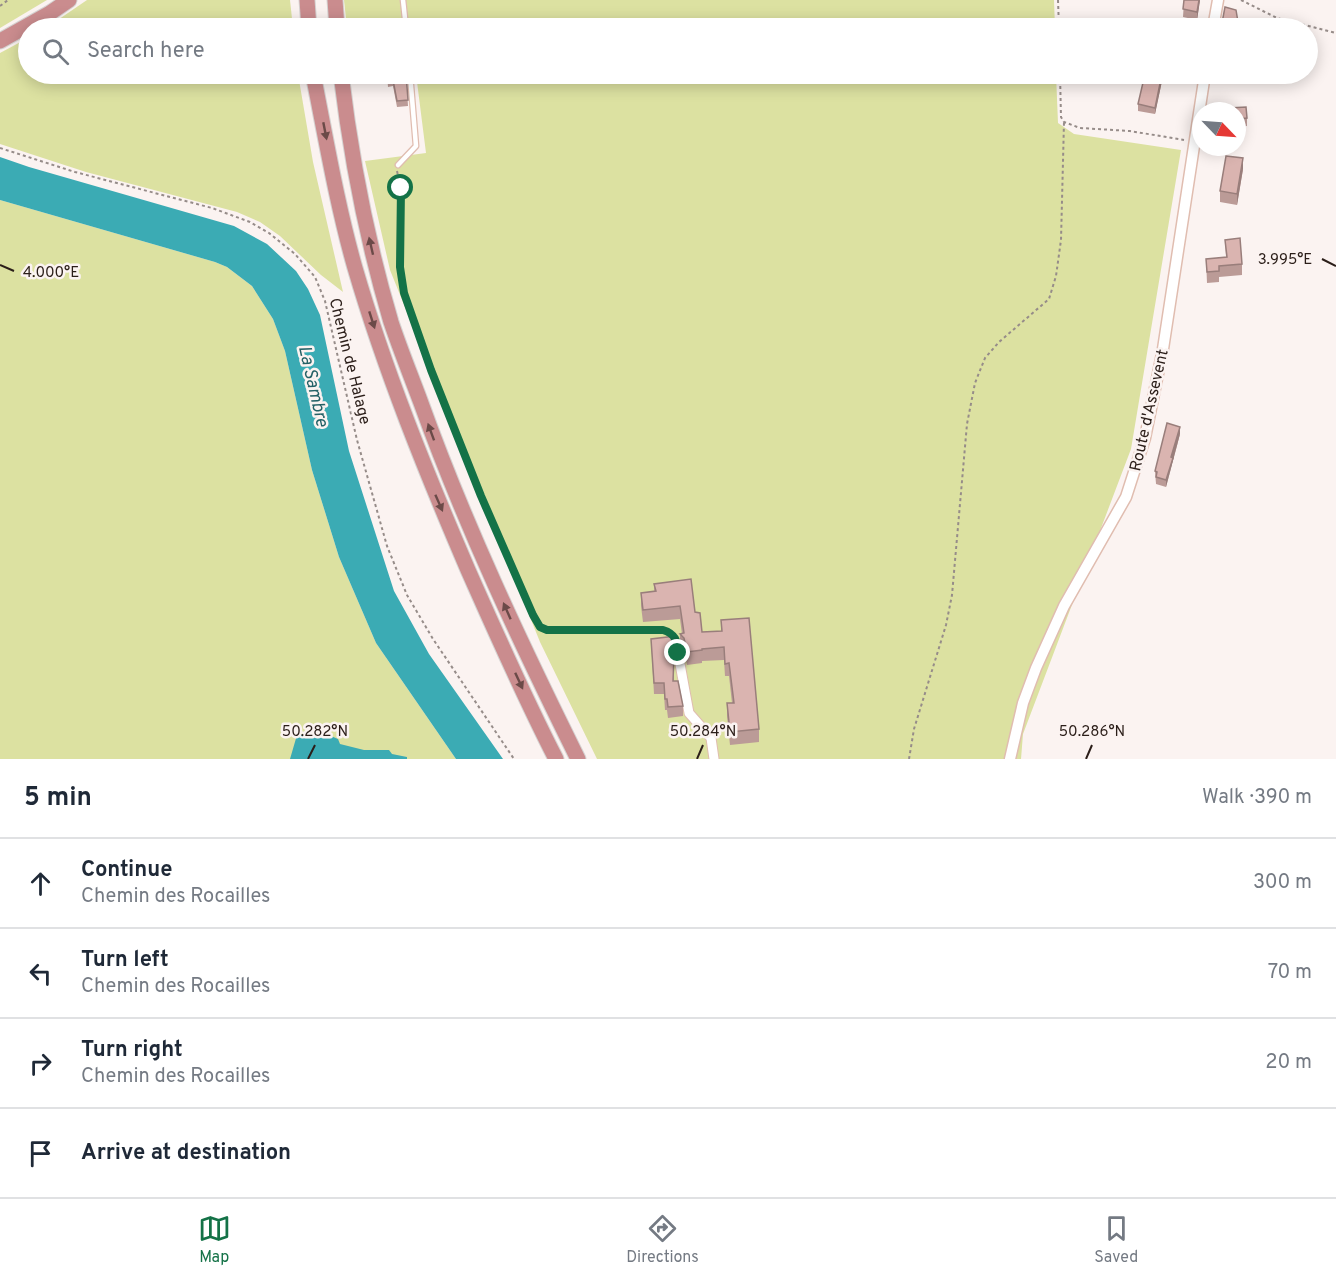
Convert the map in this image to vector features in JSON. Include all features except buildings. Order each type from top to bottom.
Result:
[{"type":"highway","points":[[43,18],[69,0]]},
{"type":"highway","points":[[308,0],[309,18]]},
{"type":"highway","points":[[335,0],[336,18]]},
{"type":"highway","points":[[0,41],[18,31]]},
{"type":"highway","points":[[315,84],[340,208],[356,270],[402,406],[431,485],[490,619],[556,759]]},
{"type":"highway","points":[[342,84],[359,196],[392,323],[448,476],[508,614],[578,759]]},
{"type":"street","points":[[1215,18],[1218,0]]},
{"type":"street","name":"Route d'Assevent","points":[[1200,102],[1203,84]]},
{"type":"street","name":"Route d'Assevent","points":[[1010,759],[1023,703],[1036,668],[1064,606],[1126,497],[1136,470],[1145,438],[1163,349],[1192,154]]},
{"type":"street","points":[[678,653],[689,713],[711,738],[714,759]]},
{"type":"lane","points":[[403,0],[405,18]]},
{"type":"lane","points":[[398,165],[416,146],[411,84]]},
{"type":"path","points":[[0,6],[8,0]]},
{"type":"path","points":[[1058,0],[1059,18]]},
{"type":"path","points":[[1242,0],[1277,18]]},
{"type":"path","points":[[1318,28],[1336,33]]},
{"type":"path","points":[[909,759],[914,729],[946,625],[952,595],[967,424],[975,383],[985,358],[1048,299],[1056,276],[1061,240],[1064,122],[1061,117],[1060,84]]},
{"type":"path","points":[[1064,122],[1080,128],[1130,131],[1192,141]]},
{"type":"path","name":"Chemin de Halage","points":[[0,148],[75,172],[212,208],[250,222],[269,233],[295,254],[315,277],[326,301],[357,440],[387,546],[406,595],[514,759]]},
{"type":"path","points":[[398,165],[397,172],[401,188],[400,267],[404,293],[431,370],[481,496],[533,615],[540,627],[547,630],[663,630],[672,633],[677,641],[678,653]]},
{"type":"green space","points":[[0,0],[47,0],[0,28]]},
{"type":"green space","points":[[87,0],[290,0],[292,18],[61,18]]},
{"type":"green space","points":[[344,0],[1054,0],[1055,18],[346,18]]},
{"type":"green space","points":[[18,43],[18,84],[300,84],[313,162],[343,292],[321,275],[280,236],[260,222],[237,212],[86,172],[0,144],[0,53]]},
{"type":"green space","points":[[417,84],[1056,84],[1058,123],[1074,134],[1181,150],[1131,449],[1023,734],[1021,759],[597,759],[540,642],[390,270],[365,161],[426,153]]},
{"type":"green space","points":[[0,200],[215,262],[227,267],[252,286],[273,319],[285,351],[312,470],[339,557],[376,643],[456,759],[0,759]]},
{"type":"water","name":"La Sambre","points":[[0,157],[234,226],[267,244],[296,271],[308,289],[320,315],[349,451],[394,591],[429,654],[503,759],[456,759],[376,643],[339,557],[312,470],[285,351],[273,319],[252,286],[227,267],[215,262],[0,200]]},
{"type":"water","points":[[324,733],[338,739],[340,744],[364,750],[389,750],[392,754],[407,757],[407,759],[290,759],[297,735]]},
{"type":"route","points":[[401,188],[400,267],[404,293],[431,370],[481,496],[540,627],[547,630],[663,630],[672,633],[677,641],[678,653]]}]
